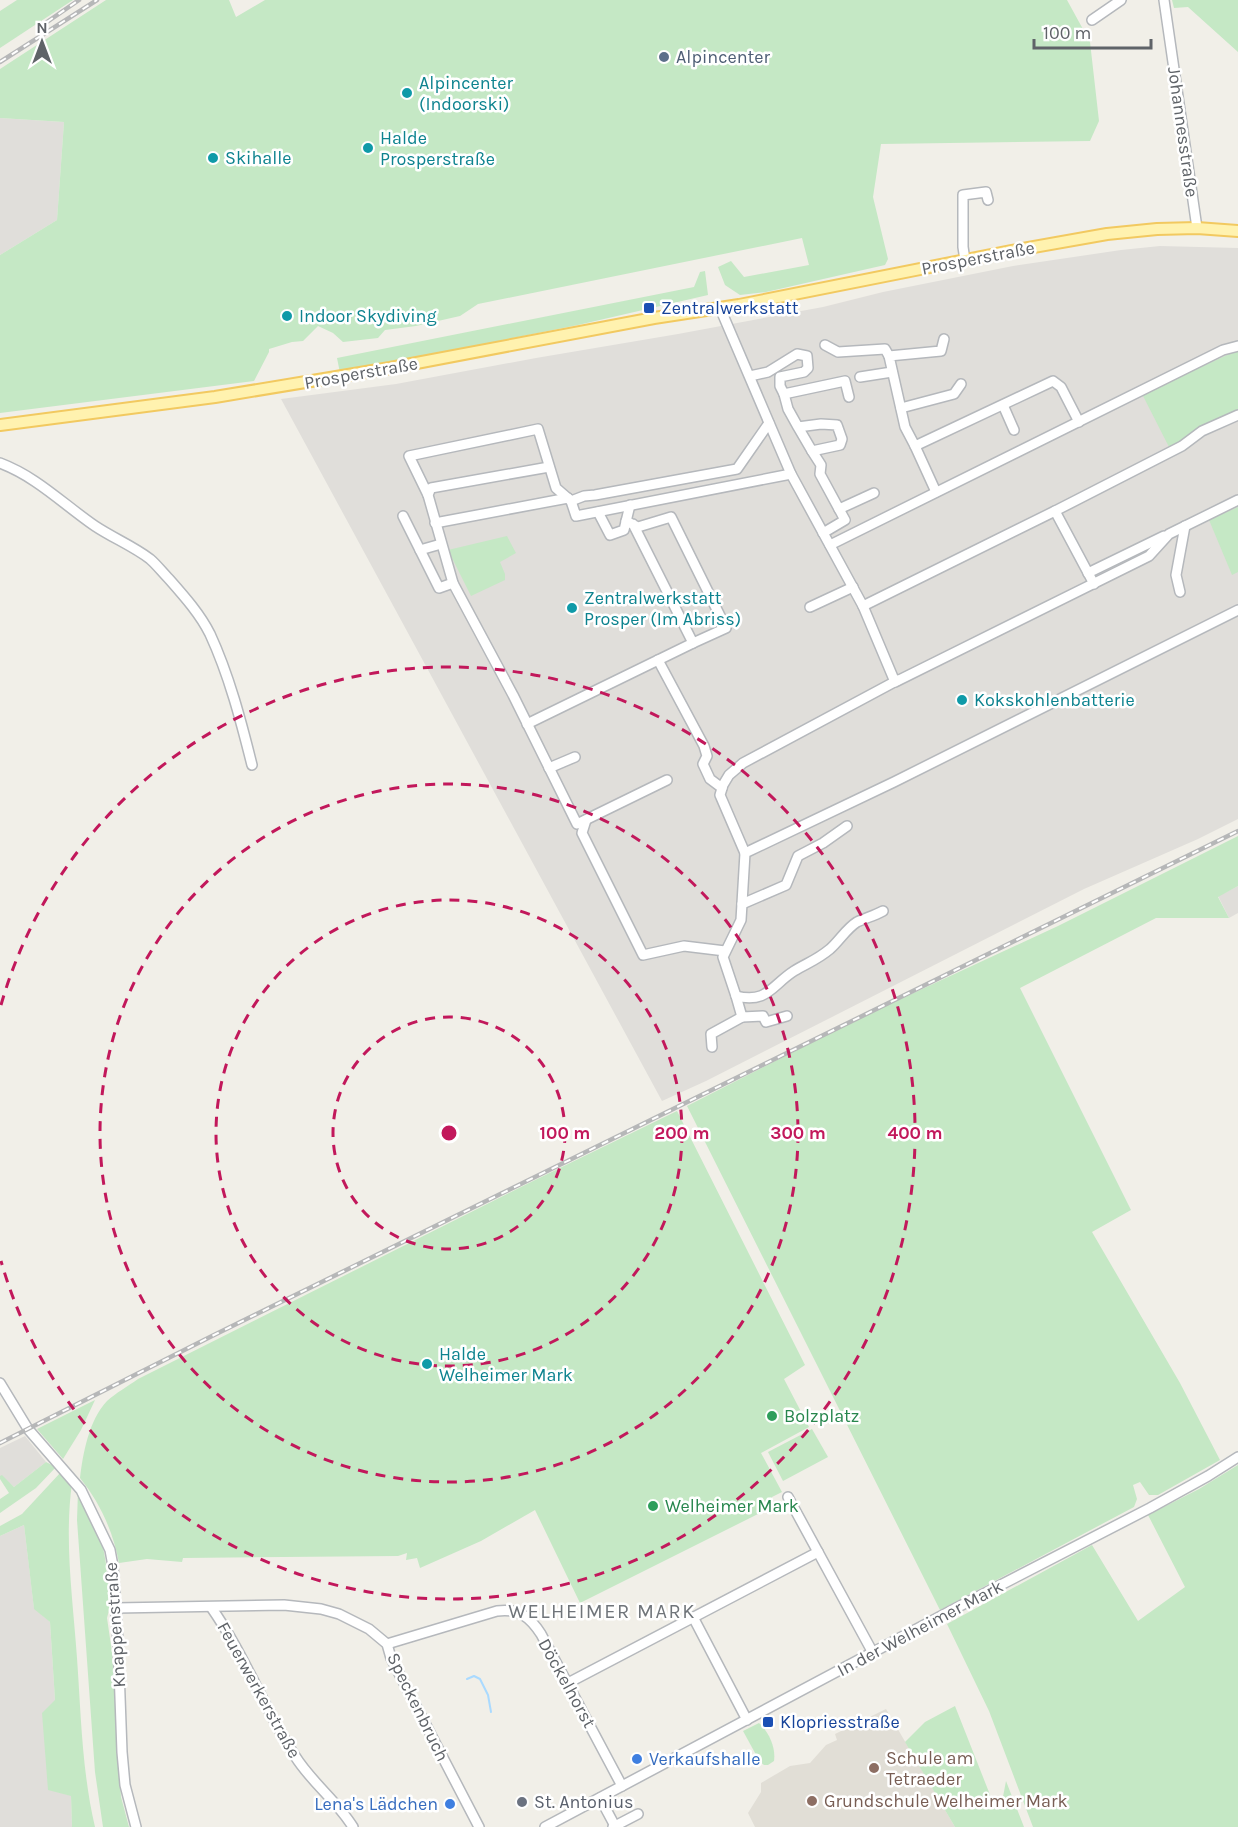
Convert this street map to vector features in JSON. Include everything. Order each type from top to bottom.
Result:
[{"type":"main road","name":"Prosperstraße","points":[[0,425],[288,386],[654,318],[720,308],[1107,234],[1197,228],[1238,231]]},
{"type":"street","points":[[1092,20],[1121,0]]},
{"type":"street","name":"Johannesstraße","points":[[1164,0],[1197,228]]},
{"type":"street","points":[[965,260],[963,195],[986,192],[988,200]]},
{"type":"street","points":[[720,308],[791,474],[863,606],[895,682],[902,678]]},
{"type":"street","points":[[889,356],[941,351],[944,339]]},
{"type":"street","points":[[825,345],[838,352],[885,349],[889,356],[905,428],[936,492]]},
{"type":"street","points":[[830,545],[1224,350],[1238,346]]},
{"type":"street","points":[[750,376],[768,372],[797,354],[807,356],[808,368],[804,372],[780,377],[780,386],[788,409],[821,465],[820,474],[845,520],[823,533]]},
{"type":"street","points":[[860,377],[892,372]]},
{"type":"street","points":[[784,394],[845,381],[849,397]]},
{"type":"street","points":[[915,446],[1053,381],[1062,387],[1079,422]]},
{"type":"street","points":[[901,408],[954,394],[961,384]]},
{"type":"street","points":[[1003,405],[1014,430]]},
{"type":"street","points":[[863,606],[1055,511],[1238,415]]},
{"type":"street","points":[[435,523],[737,469],[769,423]]},
{"type":"street","points":[[798,427],[821,424],[837,425],[840,430],[842,439],[840,445],[812,451]]},
{"type":"street","points":[[666,780],[576,824],[527,724],[453,583],[428,495],[408,456],[538,429],[555,488],[569,499],[576,516],[791,474]]},
{"type":"street","points":[[0,463],[21,472],[43,486],[96,526],[152,561],[185,597],[209,633],[220,660],[242,726],[252,765]]},
{"type":"street","points":[[428,495],[431,488],[549,467]]},
{"type":"street","points":[[839,509],[874,493]]},
{"type":"street","points":[[1088,573],[1238,500]]},
{"type":"street","points":[[630,506],[629,523],[693,643]]},
{"type":"street","points":[[1055,511],[1094,584]]},
{"type":"street","points":[[598,512],[610,535],[624,530],[629,523]]},
{"type":"street","points":[[403,516],[439,588],[453,583]]},
{"type":"street","points":[[527,724],[726,628],[671,517],[638,527],[629,523]]},
{"type":"street","points":[[1180,592],[1176,575],[1185,526]]},
{"type":"street","points":[[742,1017],[723,957],[741,920],[746,853],[720,795],[729,775],[743,763],[902,678],[1149,556],[1169,534]]},
{"type":"street","points":[[420,550],[441,544]]},
{"type":"street","points":[[810,607],[853,587]]},
{"type":"street","points":[[746,853],[894,782],[1238,610]]},
{"type":"street","points":[[658,660],[704,746],[707,756],[703,764],[710,778],[722,788]]},
{"type":"street","points":[[549,768],[575,757]]},
{"type":"street","points":[[586,820],[582,833],[643,955],[684,946],[725,951]]},
{"type":"street","points":[[742,904],[786,885],[798,856],[823,843],[847,826]]},
{"type":"street","points":[[736,996],[746,998],[762,996],[793,972],[816,960],[858,922],[883,911]]},
{"type":"street","points":[[712,1047],[711,1034],[742,1017],[763,1016],[766,1022],[787,1016]]},
{"type":"street","name":"Knappenstraße","points":[[1,1388],[28,1429],[81,1490],[110,1550],[116,1608],[125,1785],[136,1827]]},
{"type":"street","name":"In der Welheimer Mark","points":[[551,1826],[958,1606],[1150,1508],[1238,1457]]},
{"type":"street","points":[[788,1497],[873,1653]]},
{"type":"street","points":[[568,1683],[818,1552]]},
{"type":"street","name":"Speckenbruch","points":[[116,1608],[284,1605],[321,1609],[339,1614],[363,1626],[387,1644],[391,1658],[479,1827]]},
{"type":"street","name":"Feuerwerkerstraße","points":[[212,1607],[226,1628],[295,1756],[353,1827]]},
{"type":"street","name":"Döckelhorst","points":[[387,1644],[498,1611],[518,1611],[534,1623],[622,1786]]},
{"type":"street","points":[[693,1617],[747,1720]]},
{"type":"street","points":[[600,1798],[614,1826],[638,1814]]},
{"type":"shaded area","points":[[0,118],[64,122],[57,220],[0,255]]},
{"type":"shaded area","points":[[1160,246],[1238,248],[1238,819],[1084,889],[706,1081],[662,1101],[281,399],[396,384],[678,334],[823,307],[883,292],[1013,266]]},
{"type":"shaded area","points":[[1238,886],[1238,913],[1229,918],[1218,896]]},
{"type":"shaded area","points":[[25,1436],[46,1462],[14,1487],[0,1476],[0,1448]]},
{"type":"shaded area","points":[[24,1525],[34,1608],[50,1622],[55,1700],[71,1796],[72,1827],[0,1827],[0,1536]]},
{"type":"shaded area","points":[[886,1709],[955,1827],[755,1827],[748,1813],[761,1792],[761,1783],[790,1766],[810,1763],[826,1745],[837,1740],[835,1734]]},
{"type":"green space","points":[[17,0],[73,0],[0,48],[0,11]]},
{"type":"green space","points":[[106,0],[229,0],[236,17],[265,0],[1067,0],[1090,42],[1099,121],[1090,141],[881,144],[873,197],[888,259],[885,265],[766,292],[740,295],[725,285],[718,267],[731,261],[744,277],[809,265],[802,238],[478,304],[460,316],[385,330],[378,338],[343,342],[333,333],[318,326],[303,341],[269,349],[254,381],[0,413],[0,255],[57,220],[64,122],[0,118],[0,69]]},
{"type":"green space","points":[[1172,0],[1238,0],[1238,52],[1188,7],[1174,8]]},
{"type":"green space","points":[[705,271],[708,295],[578,325],[340,373],[337,358],[694,287],[700,272]]},
{"type":"green space","points":[[1238,350],[1238,410],[1169,447],[1142,394]]},
{"type":"green space","points":[[1238,507],[1238,572],[1232,575],[1209,520]]},
{"type":"green space","points":[[507,536],[516,553],[500,562],[505,580],[471,596],[448,550]]},
{"type":"green space","points":[[1238,836],[1238,886],[1218,897],[1229,918],[1156,918],[1020,988],[1131,1210],[1092,1232],[1180,1383],[1220,1460],[1158,1495],[1149,1495],[1140,1482],[1133,1485],[1137,1499],[1134,1507],[940,1610],[687,1106],[864,1016],[1058,926]]},
{"type":"green space","points":[[677,1111],[805,1365],[784,1379],[809,1427],[761,1453],[782,1492],[772,1497],[770,1508],[580,1603],[535,1510],[481,1541],[420,1568],[417,1558],[406,1560],[407,1553],[398,1556],[183,1558],[182,1562],[147,1559],[119,1563],[105,1518],[94,1497],[80,1478],[91,1427],[107,1401],[138,1379]]},
{"type":"green space","points":[[95,1400],[81,1430],[63,1459],[37,1429]]},
{"type":"green space","points":[[812,1429],[828,1457],[783,1481],[768,1452]]},
{"type":"green space","points":[[46,1462],[56,1467],[36,1488],[0,1513],[0,1499],[9,1493],[0,1476],[2,1475],[14,1487]]},
{"type":"green space","points":[[1238,1465],[1238,1827],[1033,1827],[989,1711],[947,1624],[1092,1545],[1138,1621],[1185,1587],[1148,1515],[1199,1489]]},
{"type":"green space","points":[[61,1472],[72,1483],[69,1527],[70,1570],[85,1764],[95,1827],[72,1827],[71,1796],[48,1790],[42,1713],[55,1700],[50,1622],[34,1609],[24,1525],[0,1536],[0,1526],[22,1514]]},
{"type":"green space","points":[[78,1491],[95,1525],[106,1564],[110,1606],[107,1618],[112,1652],[121,1797],[129,1827],[103,1827],[95,1772],[77,1520]]},
{"type":"green space","points":[[955,1706],[996,1810],[1002,1802],[1006,1781],[1024,1827],[955,1827],[905,1742],[925,1722]]},
{"type":"green space","points":[[759,1723],[773,1746],[774,1761],[768,1765],[760,1762],[743,1731]]},
{"type":"waterway","points":[[467,1679],[474,1676],[480,1679],[488,1695],[491,1712]]},
{"type":"railway","points":[[47,22],[79,0]]},
{"type":"railway","points":[[0,62],[97,0]]},
{"type":"railway","points":[[0,1443],[212,1336],[1238,831]]},
{"type":"place","name":"Alpincenter","points":[[664,57]]},
{"type":"place","name":"Alpincenter (Indoorski)","points":[[407,93]]},
{"type":"place","name":"Halde Prosperstraße","points":[[368,148]]},
{"type":"place","name":"Skihalle","points":[[213,158]]},
{"type":"place","name":"Zentralwerkstatt","points":[[649,308]]},
{"type":"place","name":"Indoor Skydiving","points":[[287,316]]},
{"type":"place","name":"Zentralwerkstatt Prosper (Im Abriss)","points":[[572,608]]},
{"type":"place","name":"Kokskohlenbatterie","points":[[962,700]]},
{"type":"place","name":"Halde Welheimer Mark","points":[[427,1364]]},
{"type":"place","name":"Bolzplatz","points":[[772,1416]]},
{"type":"place","name":"Welheimer Mark","points":[[653,1506]]},
{"type":"place","name":"Klopriesstraße","points":[[768,1722]]},
{"type":"place","name":"Verkaufshalle","points":[[637,1759]]},
{"type":"place","name":"Schule am Tetraeder","points":[[874,1768]]},
{"type":"place","name":"Grundschule Welheimer Mark","points":[[812,1801]]},
{"type":"place","name":"St. Antonius","points":[[522,1802]]},
{"type":"place","name":"Lena's Lädchen","points":[[450,1804]]},
{"type":"district","name":"WELHEIMER MARK","points":[[602,1611]]}]
